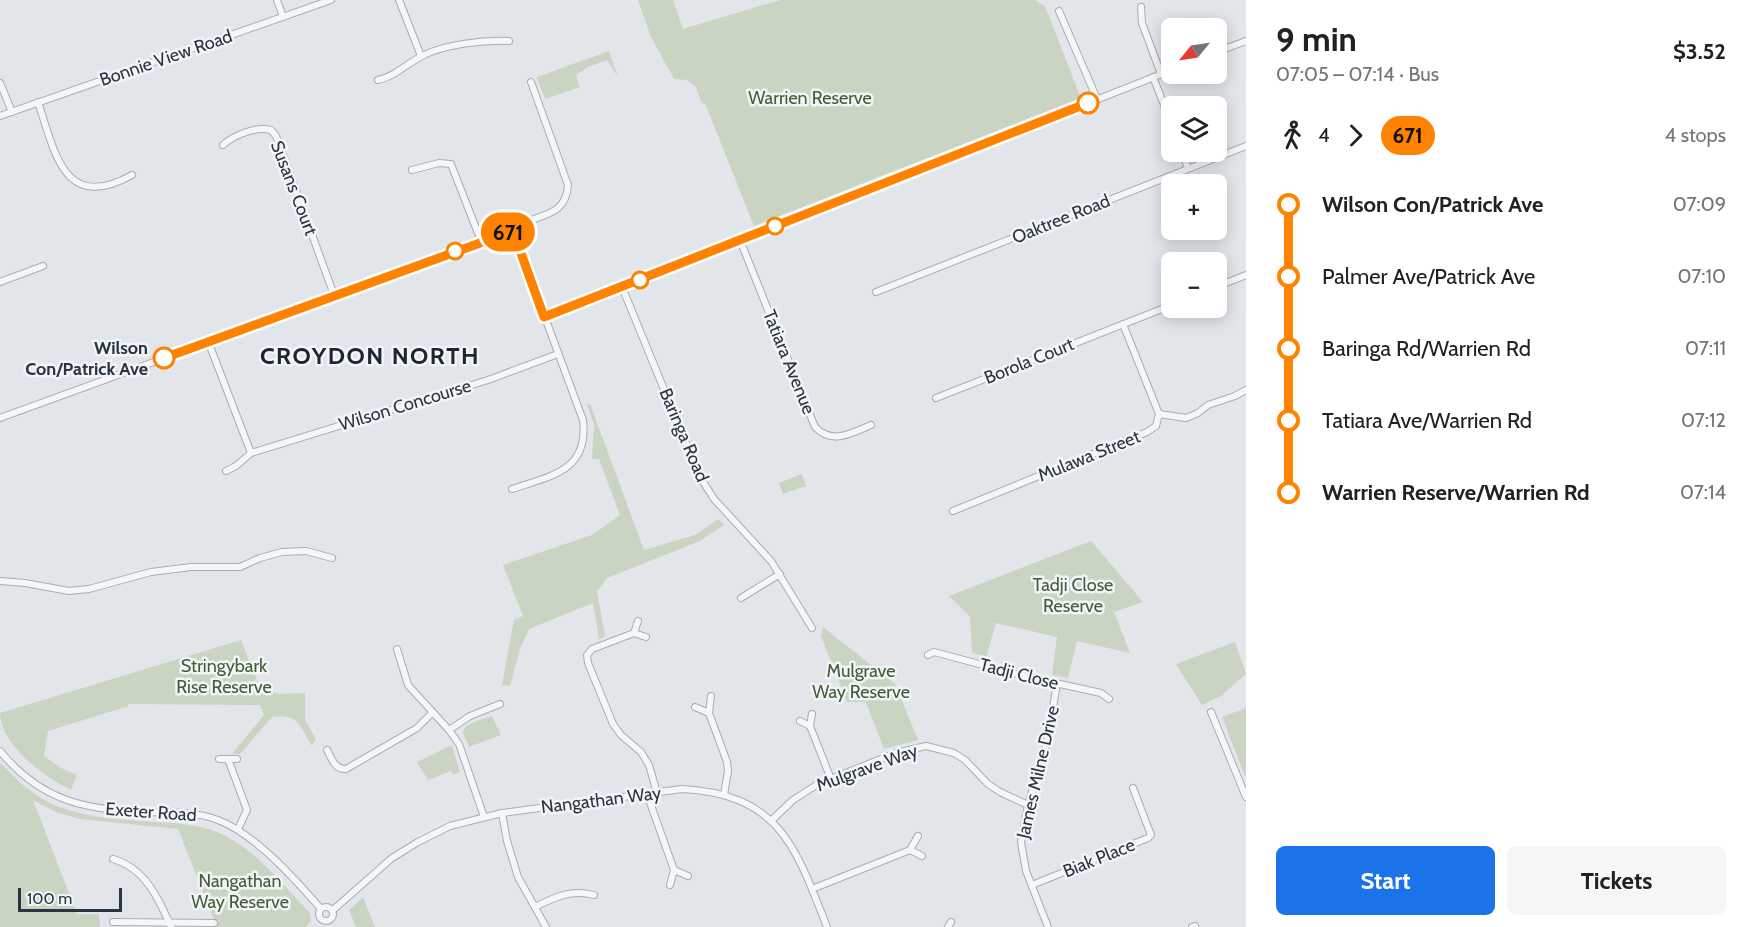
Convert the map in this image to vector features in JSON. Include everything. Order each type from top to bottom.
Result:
[{"type":"street","points":[[277,0],[283,17]]},
{"type":"street","name":"Bonnie View Road","points":[[0,116],[331,0]]},
{"type":"street","points":[[399,0],[422,56]]},
{"type":"street","points":[[544,317],[1161,74],[1142,23],[1140,7]]},
{"type":"street","points":[[1059,11],[1097,99]]},
{"type":"street","points":[[378,80],[401,71],[422,56],[441,48],[494,40],[509,41]]},
{"type":"street","points":[[1227,48],[1246,41]]},
{"type":"street","points":[[1153,77],[1161,97]]},
{"type":"street","points":[[0,418],[513,231],[521,224],[556,211],[568,185],[531,82]]},
{"type":"street","points":[[0,83],[12,112]]},
{"type":"street","points":[[38,102],[57,158],[70,178],[83,185],[98,188],[116,184],[132,175]]},
{"type":"street","name":"Susans Court","points":[[223,145],[230,139],[257,129],[271,130],[276,136],[334,295]]},
{"type":"street","name":"Oaktree Road","points":[[876,292],[1246,146]]},
{"type":"street","points":[[1186,162],[1188,168]]},
{"type":"street","points":[[412,170],[439,163],[451,164],[481,241]]},
{"type":"street","points":[[512,489],[565,470],[575,460],[582,447],[585,434],[584,420],[513,231]]},
{"type":"street","name":"Tatiara Avenue","points":[[740,240],[815,427],[828,437],[838,437],[871,425]]},
{"type":"street","points":[[0,282],[43,266]]},
{"type":"street","points":[[1227,282],[1246,275]]},
{"type":"street","name":"Baringa Road","points":[[622,287],[700,477],[714,499],[759,547],[780,574],[812,628]]},
{"type":"street","name":"Borola Court","points":[[936,398],[1161,308]]},
{"type":"street","name":"Mulawa Street","points":[[953,511],[1148,432],[1156,426],[1158,414],[1122,324]]},
{"type":"street","points":[[208,342],[251,453]]},
{"type":"street","name":"Wilson Concourse","points":[[226,471],[251,453],[488,380],[558,354]]},
{"type":"street","points":[[1158,414],[1186,418],[1198,413],[1208,405],[1246,390]]},
{"type":"street","points":[[0,581],[69,591],[89,589],[151,572],[190,567],[240,567],[282,552],[306,551],[332,558]]},
{"type":"street","points":[[741,598],[747,592],[780,574]]},
{"type":"street","points":[[634,633],[638,621]]},
{"type":"street","points":[[646,637],[634,633],[592,649],[587,655],[588,663],[613,724],[621,735],[641,752],[649,765],[657,793]]},
{"type":"street","points":[[397,650],[408,685],[459,744],[484,817]]},
{"type":"street","name":"Tadji Close","points":[[928,655],[934,652],[1101,693],[1109,699]]},
{"type":"street","name":"James Milne Drive","points":[[1048,927],[1023,858],[1021,842],[1028,805],[1042,759],[1057,684]]},
{"type":"street","points":[[711,696],[709,712],[727,762],[728,771],[724,795]]},
{"type":"street","points":[[449,730],[470,716],[500,704]]},
{"type":"street","points":[[695,707],[709,712]]},
{"type":"street","points":[[1212,712],[1246,798]]},
{"type":"street","points":[[327,750],[336,766],[346,769],[417,728],[432,713]]},
{"type":"street","points":[[812,714],[810,726],[831,779]]},
{"type":"street","points":[[800,721],[810,726]]},
{"type":"street","name":"Mulgrave Way","points":[[771,821],[800,795],[831,779],[896,753],[926,747],[954,753],[965,760],[988,784],[1028,805]]},
{"type":"street","name":"Exeter Road","points":[[0,751],[42,789],[80,805],[114,810],[192,813],[215,819],[238,830],[265,852],[321,909]]},
{"type":"street","points":[[219,759],[237,759]]},
{"type":"street","points":[[228,759],[247,810],[238,830]]},
{"type":"street","name":"Biak Place","points":[[1032,885],[1148,838],[1151,835],[1133,788]]},
{"type":"street","name":"Nangathan Way","points":[[333,910],[392,858],[450,826],[502,813],[682,789],[704,790],[724,795],[750,806],[771,821],[785,836],[798,856],[827,927]]},
{"type":"street","points":[[647,794],[675,870],[670,885]]},
{"type":"street","points":[[502,813],[512,861],[546,927]]},
{"type":"street","points":[[812,889],[910,850],[918,836]]},
{"type":"street","points":[[910,850],[922,856]]},
{"type":"street","points":[[113,859],[130,865],[141,874],[170,925]]},
{"type":"street","points":[[675,870],[688,876]]},
{"type":"street","points":[[535,908],[571,892],[594,895]]},
{"type":"street","points":[[327,907],[333,910],[331,919],[323,920],[319,915],[321,909],[327,907]]},
{"type":"street","points":[[318,927],[323,920]]},
{"type":"street","points":[[113,922],[170,925],[214,923]]},
{"type":"green space","name":"Warrien Reserve","points":[[638,0],[673,0],[683,29],[780,0],[1035,0],[1045,6],[1080,96],[1078,99],[754,226],[705,103],[702,104],[696,87],[687,80],[674,79],[651,37]]},
{"type":"green space","points":[[609,51],[618,77],[607,60],[588,67],[576,75],[580,87],[545,99],[537,77]]},
{"type":"green space","points":[[590,404],[644,550],[695,535],[718,519],[724,525],[700,541],[607,578],[597,592],[605,636],[599,639],[593,603],[529,629],[520,649],[510,686],[502,685],[514,620],[523,616],[503,565],[592,535],[620,515],[599,459],[592,459],[594,424],[587,405]]},
{"type":"green space","points":[[802,474],[806,486],[783,494],[779,483]]},
{"type":"green space","name":"Tadji Close Reserve","points":[[1091,541],[1143,602],[1114,612],[1130,653],[1077,641],[1068,678],[1052,675],[1057,637],[996,623],[986,657],[972,653],[970,617],[949,596]]},
{"type":"green space","name":"Mulgrave Way Reserve","points":[[823,627],[895,684],[918,740],[884,749],[866,702],[847,702],[821,636]]},
{"type":"green space","name":"Stringybark Rise Reserve","points":[[241,640],[259,685],[278,694],[305,693],[305,720],[316,739],[312,746],[297,722],[281,716],[272,717],[240,754],[232,754],[264,715],[260,705],[128,704],[129,706],[48,731],[44,756],[61,768],[77,775],[71,790],[37,769],[26,759],[8,737],[2,725],[0,713]]},
{"type":"green space","points":[[1235,642],[1246,674],[1221,696],[1202,705],[1176,664]]},
{"type":"green space","points":[[1246,708],[1246,776],[1245,776],[1222,717]]},
{"type":"green space","points":[[492,716],[501,735],[469,747],[463,733],[464,730],[470,724]]},
{"type":"green space","points":[[452,745],[460,772],[453,775],[451,771],[428,780],[417,762]]},
{"type":"green space","name":"Nangathan Way Reserve","points":[[0,763],[41,798],[71,811],[137,821],[178,823],[209,829],[231,839],[256,857],[278,879],[310,913],[311,921],[306,927],[217,927],[178,829],[80,819],[56,812],[33,800],[77,914],[99,914],[100,927],[0,927]]},
{"type":"green space","points":[[363,897],[375,927],[356,927],[349,910]]},
{"type":"bus line","name":"671","points":[[164,358],[513,231],[544,317],[1088,103]]},
{"type":"place","name":"Wilson Con/Patrick Ave","points":[[164,358]]},
{"type":"district","name":"CROYDON NORTH","points":[[370,356]]}]
